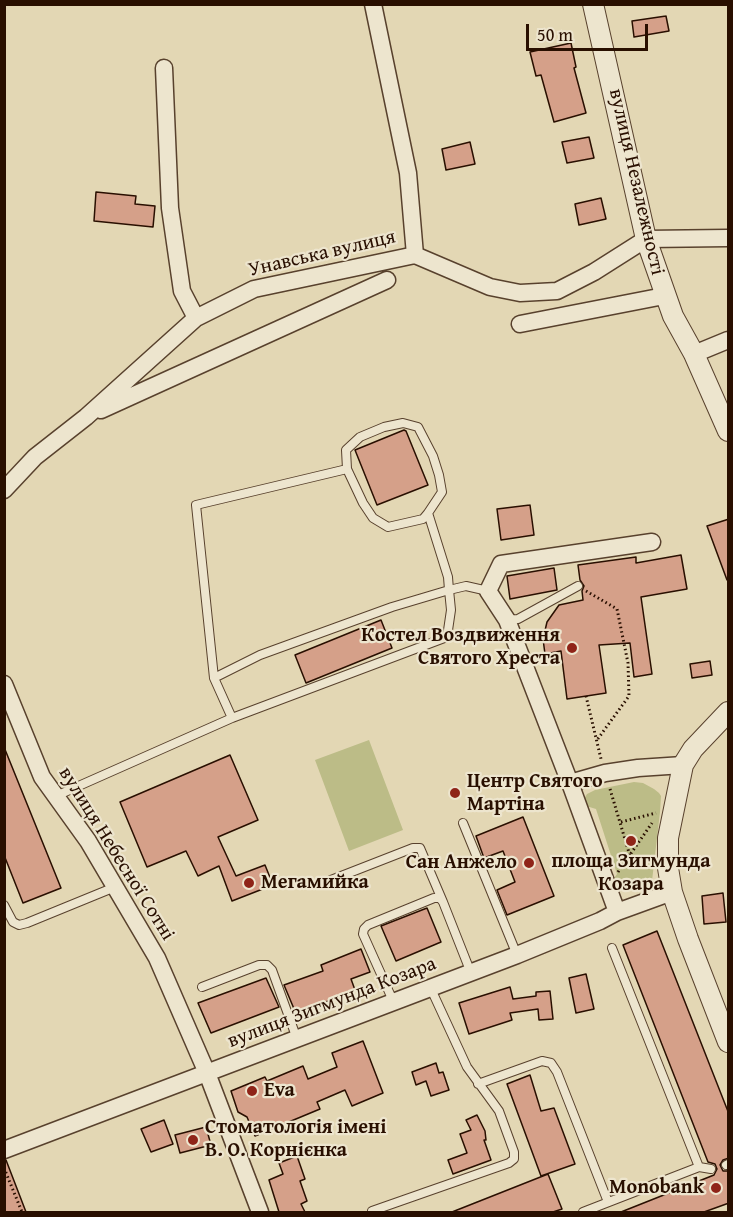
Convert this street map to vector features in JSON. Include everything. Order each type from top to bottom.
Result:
[{"type":"street","points":[[373,4],[408,173],[416,255]]},
{"type":"street","name":"вулиця Незалежності","points":[[593,4],[646,238],[664,296],[694,354],[729,431]]},
{"type":"street","points":[[164,68],[170,208],[182,291],[196,318]]},
{"type":"street","points":[[646,238],[729,238]]},
{"type":"street","name":"Унавська вулиця","points":[[4,489],[35,457],[86,417],[196,318],[254,289],[416,255],[490,287],[520,293],[557,291],[594,272],[646,238]]},
{"type":"street","name":"Унавська вулиця","points":[[86,417],[387,280]]},
{"type":"street","points":[[520,324],[664,296]]},
{"type":"street","points":[[694,354],[729,340]]},
{"type":"street","points":[[617,912],[507,620],[488,591],[501,564],[652,542]]},
{"type":"street","name":"вулиця Небесної Сотні","points":[[4,684],[42,777],[88,841],[157,958],[207,1073],[260,1212]]},
{"type":"street","points":[[729,712],[693,749],[683,765],[668,838],[668,868],[672,892],[729,1042]]},
{"type":"street","points":[[570,783],[616,771],[683,765]]},
{"type":"street","name":"вулиця Зигмунда Козара","points":[[4,1150],[431,989],[600,921],[617,912],[672,892]]},
{"type":"lane","points":[[404,423],[418,427],[433,456],[442,492],[428,513],[423,519],[387,527],[374,518],[363,503],[347,469],[346,450],[360,437],[384,427],[404,423]]},
{"type":"lane","points":[[232,718],[214,678],[196,506],[347,469]]},
{"type":"lane","points":[[56,796],[232,718],[447,637],[451,610],[448,577],[428,513]]},
{"type":"lane","points":[[214,678],[260,655],[392,607],[466,586],[488,591]]},
{"type":"lane","points":[[507,620],[518,619],[579,586]]},
{"type":"lane","points":[[463,823],[517,955]]},
{"type":"lane","points":[[331,880],[413,848],[420,848],[471,973]]},
{"type":"lane","points":[[4,905],[13,922],[27,923],[115,887]]},
{"type":"lane","points":[[393,1003],[363,934],[364,929],[368,925],[434,898],[440,898],[443,902]]},
{"type":"lane","points":[[612,948],[699,1167]]},
{"type":"lane","points":[[202,987],[259,965],[267,965],[272,970],[297,1040]]},
{"type":"lane","points":[[372,1211],[509,1163],[514,1159],[514,1152],[500,1111],[467,1067],[431,989]]},
{"type":"lane","points":[[478,1084],[542,1061],[551,1063],[557,1072],[608,1202]]},
{"type":"lane","points":[[583,1212],[699,1167],[711,1169]]},
{"type":"path","points":[[579,586],[617,609],[628,663],[629,696],[597,740]]},
{"type":"path","points":[[617,874],[660,812],[620,822]]},
{"type":"path","points":[[4,1168],[22,1212]]},
{"type":"green space","points":[[369,740],[403,830],[349,851],[315,760]]},
{"type":"green space","name":"площа Зигмунда Козара","points":[[634,782],[643,783],[661,796],[652,881],[642,888],[630,891],[612,881],[617,874],[596,809],[586,806],[584,799],[587,794],[595,790]]},
{"type":"building","points":[[666,16],[669,31],[634,37],[632,21]]},
{"type":"building","points":[[571,43],[576,67],[574,68],[586,113],[554,122],[541,75],[536,76],[530,52]]},
{"type":"building","points":[[589,137],[594,158],[567,163],[562,142]]},
{"type":"building","points":[[470,142],[475,164],[446,170],[442,149]]},
{"type":"building","points":[[96,192],[136,196],[135,204],[155,206],[153,227],[94,221]]},
{"type":"building","points":[[601,198],[606,219],[579,225],[575,204]]},
{"type":"building","points":[[404,430],[428,485],[377,505],[355,450]]},
{"type":"building","points":[[530,505],[534,535],[501,540],[497,509]]},
{"type":"building","points":[[729,519],[729,579],[727,580],[707,526]]},
{"type":"building","points":[[681,555],[687,589],[641,597],[652,674],[634,677],[630,643],[599,645],[606,693],[567,699],[561,651],[545,654],[543,639],[547,622],[559,605],[583,600],[584,586],[580,580],[578,565],[636,557],[636,563]]},
{"type":"building","points":[[554,568],[557,590],[510,599],[507,576]]},
{"type":"building","points":[[381,620],[392,648],[306,683],[295,655]]},
{"type":"building","points":[[710,661],[712,675],[692,678],[690,664]]},
{"type":"building","points":[[4,747],[61,888],[23,903],[4,855]]},
{"type":"building","points":[[230,755],[258,820],[218,837],[236,876],[265,865],[273,885],[232,901],[219,866],[198,876],[186,851],[147,867],[120,802]]},
{"type":"building","points":[[523,817],[554,896],[507,915],[497,890],[515,882],[503,851],[484,858],[476,836]]},
{"type":"building","points":[[723,893],[726,922],[704,924],[702,896]]},
{"type":"building","points":[[427,908],[441,942],[396,961],[381,926]]},
{"type":"building","points":[[657,931],[729,1114],[729,1158],[723,1160],[720,1165],[723,1171],[729,1171],[729,1203],[704,1212],[621,1212],[714,1175],[717,1169],[715,1164],[708,1162],[623,945]]},
{"type":"building","points":[[361,949],[370,972],[351,979],[355,990],[297,1016],[284,985],[323,971],[321,965]]},
{"type":"building","points":[[586,974],[594,1009],[576,1013],[569,978]]},
{"type":"building","points":[[266,978],[279,1007],[211,1033],[198,1003]]},
{"type":"building","points":[[510,987],[513,999],[536,996],[536,992],[550,991],[553,1019],[539,1020],[538,1009],[510,1013],[512,1020],[469,1034],[459,1003]]},
{"type":"building","points":[[363,1041],[383,1093],[352,1106],[345,1090],[317,1102],[320,1109],[255,1136],[247,1117],[238,1112],[231,1091],[265,1077],[267,1081],[303,1066],[308,1079],[337,1067],[332,1053]]},
{"type":"building","points":[[436,1063],[439,1073],[443,1072],[449,1090],[431,1096],[426,1081],[416,1085],[412,1072]]},
{"type":"building","points":[[530,1075],[541,1111],[554,1108],[575,1164],[541,1176],[507,1084]]},
{"type":"building","points":[[477,1115],[485,1131],[486,1140],[484,1140],[491,1160],[453,1174],[448,1160],[467,1153],[460,1134],[471,1130],[466,1120]]},
{"type":"building","points":[[164,1120],[173,1144],[151,1152],[141,1129]]},
{"type":"building","name":"Стоматологія імені В. О. Корнієнка","points":[[206,1127],[211,1145],[180,1153],[175,1135]]},
{"type":"building","points":[[297,1156],[305,1179],[300,1181],[307,1201],[301,1204],[305,1212],[279,1212],[269,1180],[283,1174],[279,1163]]},
{"type":"building","points":[[4,1160],[6,1160],[26,1212],[4,1212]]},
{"type":"building","points":[[548,1174],[562,1209],[553,1212],[452,1212]]},
{"type":"place","name":"Костел Воздвиження Святого Хреста","points":[[572,648]]},
{"type":"place","name":"Центр Святого Мартіна","points":[[455,793]]},
{"type":"place","name":"площа Зигмунда Козара","points":[[631,841]]},
{"type":"place","name":"Сан Анжело","points":[[529,863]]},
{"type":"place","name":"Мегамийка","points":[[249,883]]},
{"type":"place","name":"Eva","points":[[252,1091]]},
{"type":"place","name":"Стоматологія імені В. О. Корнієнка","points":[[193,1140]]},
{"type":"place","name":"Monobank","points":[[716,1188]]}]
